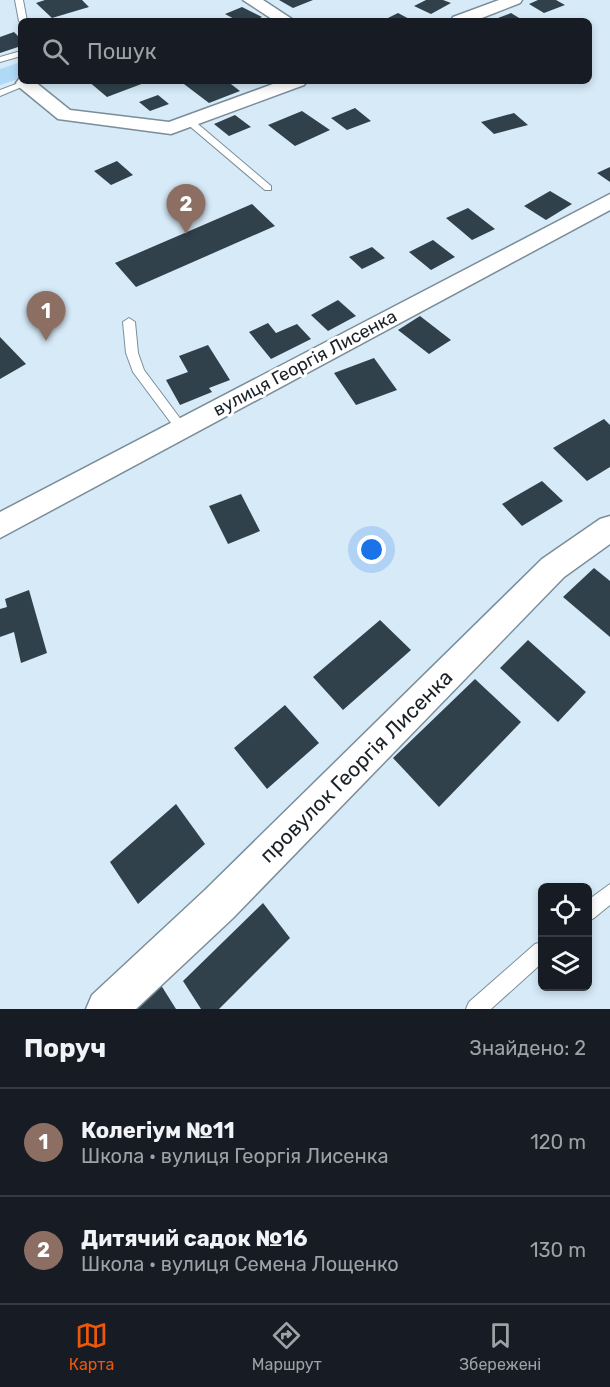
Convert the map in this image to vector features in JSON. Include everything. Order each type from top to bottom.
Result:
[{"type":"street","points":[[251,0],[282,18]]},
{"type":"street","points":[[467,18],[514,0]]},
{"type":"street","points":[[31,84],[65,115],[171,128],[290,84]]},
{"type":"street","name":"вулиця Георгія Лисенка","points":[[0,526],[610,201]]},
{"type":"street","name":"провулок Георгія Лисенка","points":[[106,1009],[219,904],[553,568],[610,528]]},
{"type":"lane","points":[[19,0],[22,18]]},
{"type":"lane","points":[[0,60],[18,54]]},
{"type":"lane","points":[[0,93],[24,84]]},
{"type":"lane","points":[[189,121],[268,188]]},
{"type":"lane","points":[[129,322],[132,353],[139,372],[181,428]]},
{"type":"lane","points":[[592,909],[610,893]]},
{"type":"lane","points":[[476,1009],[538,955]]},
{"type":"shaded area","points":[[18,63],[18,79],[0,85],[0,69]]},
{"type":"building","points":[[45,0],[82,0],[89,7],[52,18],[36,3]]},
{"type":"building","points":[[279,0],[313,0],[293,8]]},
{"type":"building","points":[[426,0],[443,0],[451,3],[431,14],[414,6]]},
{"type":"building","points":[[538,0],[556,0],[565,5],[544,13],[529,4]]},
{"type":"building","points":[[242,7],[262,17],[232,18],[225,14]]},
{"type":"building","points":[[398,13],[407,18],[388,18]]},
{"type":"building","points":[[511,13],[519,18],[498,18]]},
{"type":"building","points":[[14,32],[18,36],[18,47],[0,53],[0,37]]},
{"type":"building","points":[[92,84],[141,84],[107,97]]},
{"type":"building","points":[[184,84],[231,84],[240,91],[209,103]]},
{"type":"building","points":[[158,95],[169,104],[150,111],[139,102]]},
{"type":"building","points":[[355,108],[371,121],[347,130],[331,118]]},
{"type":"building","points":[[302,111],[330,130],[295,146],[268,125]]},
{"type":"building","points":[[514,113],[528,125],[494,134],[481,122]]},
{"type":"building","points":[[235,115],[251,127],[229,136],[214,124]]},
{"type":"building","points":[[117,161],[133,175],[111,185],[94,171]]},
{"type":"building","points":[[610,167],[610,182],[597,173]]},
{"type":"building","points":[[550,191],[572,204],[546,220],[524,206]]},
{"type":"building","points":[[252,204],[275,226],[136,287],[115,263]]},
{"type":"building","points":[[468,208],[495,229],[472,240],[446,218]]},
{"type":"building","points":[[433,240],[455,257],[431,270],[409,252]]},
{"type":"building","points":[[372,247],[385,258],[362,269],[349,257]]},
{"type":"building","points":[[338,300],[356,316],[328,331],[311,315]]},
{"type":"building","points":[[420,316],[451,340],[429,354],[398,330]]},
{"type":"building","points":[[268,323],[276,333],[297,324],[311,339],[271,359],[249,332]]},
{"type":"building","points":[[0,337],[26,364],[0,379]]},
{"type":"building","points":[[208,345],[230,380],[209,388],[212,392],[180,405],[166,380],[188,372],[179,356]]},
{"type":"building","points":[[374,358],[397,390],[356,405],[334,373]]},
{"type":"building","points":[[604,419],[610,425],[610,467],[587,481],[553,448]]},
{"type":"building","points":[[542,481],[563,501],[522,526],[502,504]]},
{"type":"building","points":[[241,494],[260,531],[228,544],[209,506]]},
{"type":"building","points":[[594,568],[610,581],[610,637],[563,597]]},
{"type":"building","points":[[29,590],[47,653],[21,663],[14,632],[0,637],[0,609],[7,607],[5,599]]},
{"type":"building","points":[[380,620],[411,650],[343,710],[313,677]]},
{"type":"building","points":[[528,640],[586,692],[558,722],[500,668]]},
{"type":"building","points":[[475,679],[521,722],[439,807],[393,758]]},
{"type":"building","points":[[285,705],[319,743],[267,789],[234,748]]},
{"type":"building","points":[[176,804],[205,844],[138,904],[110,862]]},
{"type":"building","points":[[263,903],[290,938],[219,1009],[201,1009],[183,981]]},
{"type":"building","points":[[159,982],[176,1009],[131,1009]]},
{"type":"place","name":"Дитячий садок №16","points":[[186,234]]},
{"type":"place","name":"Колегіум №11","points":[[46,341]]}]
